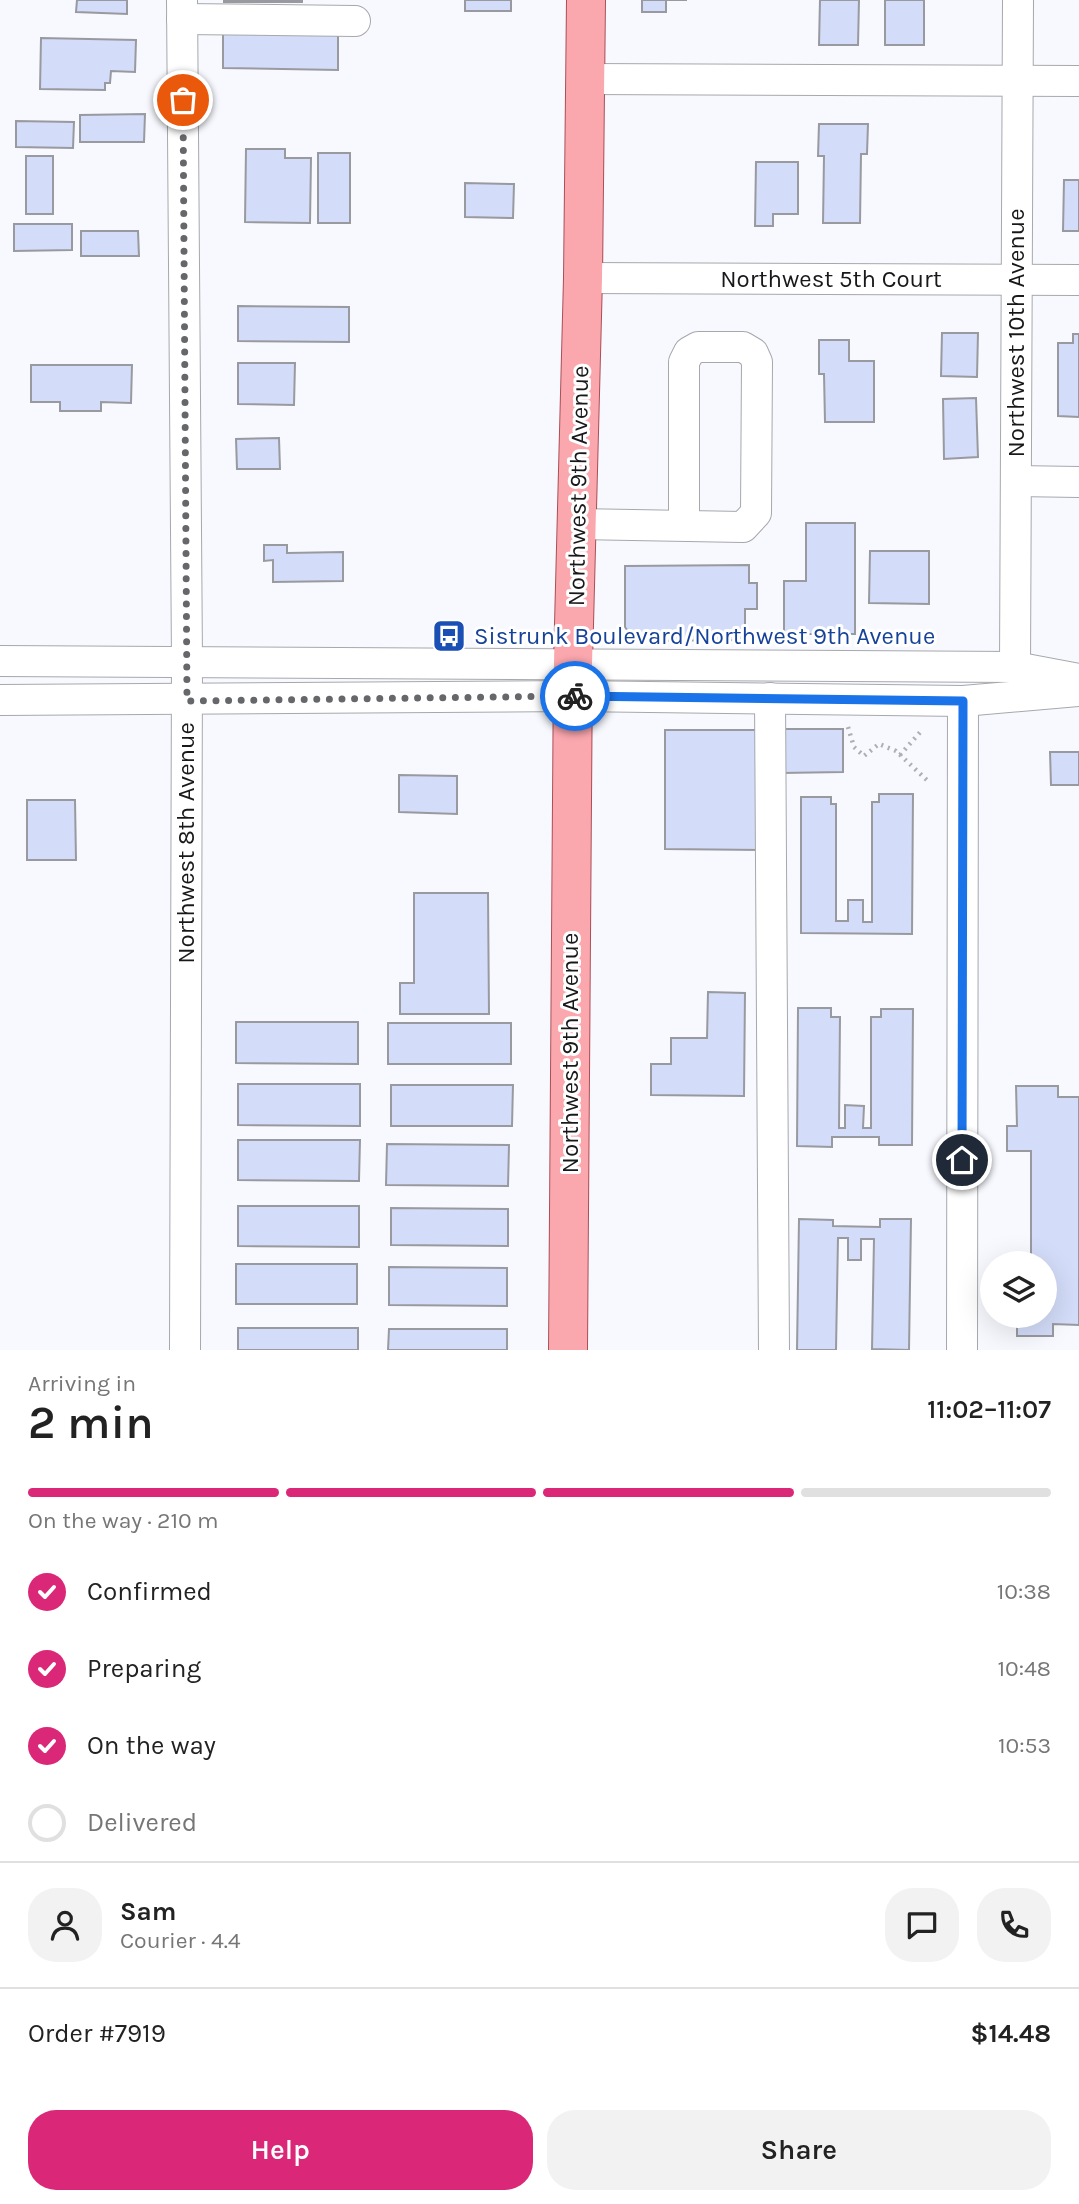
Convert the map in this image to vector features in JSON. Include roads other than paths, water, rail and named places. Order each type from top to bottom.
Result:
[{"type":"main road","name":"Northwest 9th Avenue","points":[[568,1350],[573,679],[583,278],[586,0]]},
{"type":"street","name":"Northwest 10th Avenue","points":[[1016,667],[1015,279],[1018,0]]},
{"type":"street","points":[[182,9],[355,21]]},
{"type":"street","name":"Northwest 8th Avenue","points":[[182,9],[187,662],[185,1350]]},
{"type":"street","points":[[585,79],[1079,81]]},
{"type":"street","name":"Northwest 5th Court","points":[[583,278],[1079,280]]},
{"type":"street","points":[[577,524],[684,526],[743,527],[756,513],[757,362],[752,353],[743,347],[698,347],[689,352],[684,362],[684,526]]},
{"type":"street","points":[[1016,481],[1079,482]]},
{"type":"street","points":[[0,662],[187,662],[573,679],[771,698],[963,701],[1079,691]]},
{"type":"street","points":[[0,700],[187,701],[573,679],[1016,667],[1079,679]]},
{"type":"street","points":[[771,698],[774,1350]]},
{"type":"street","points":[[962,1350],[963,701]]},
{"type":"place","name":"Sistrunk Boulevard/Northwest 9th Avenue","points":[[449,636]]}]
